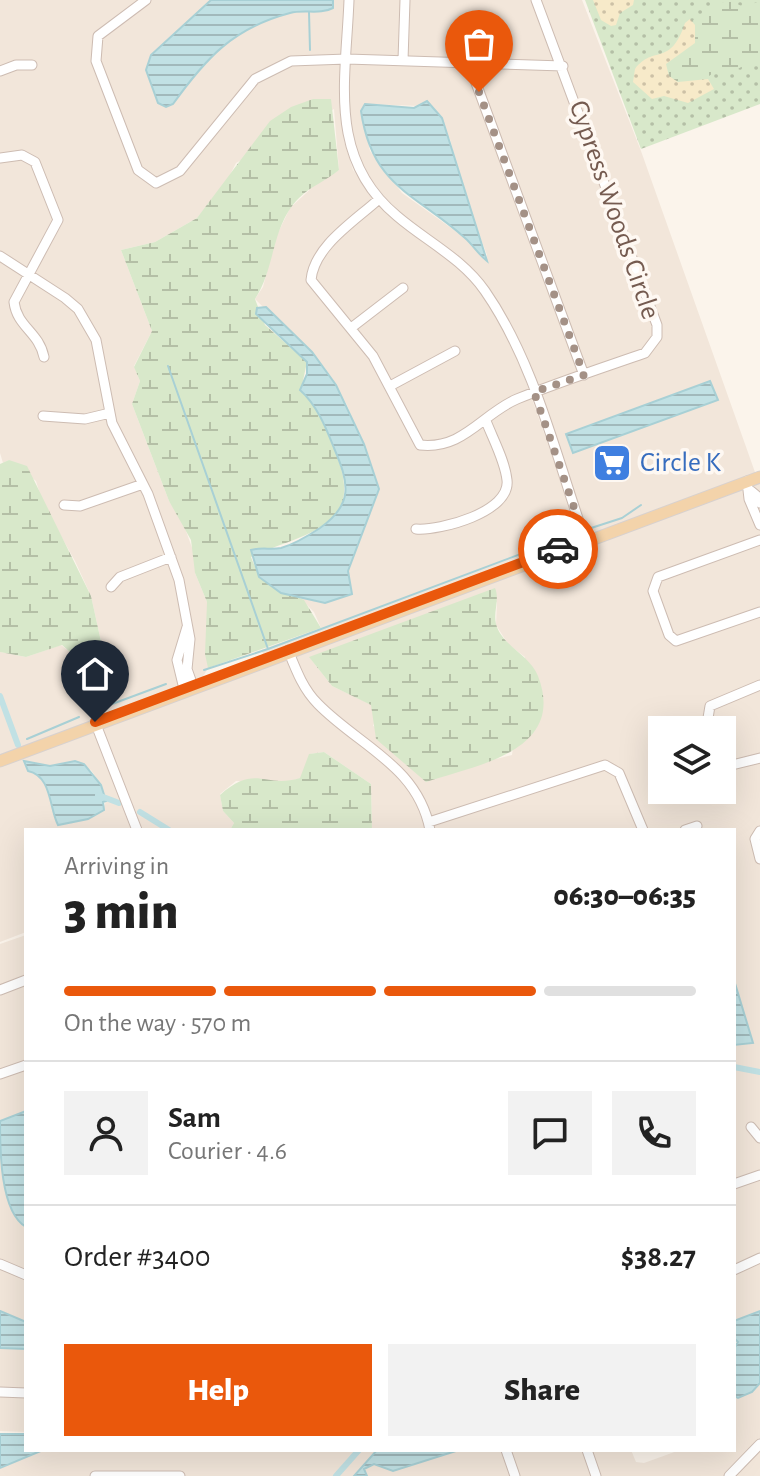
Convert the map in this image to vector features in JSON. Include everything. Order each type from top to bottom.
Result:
[{"type":"main road","points":[[1,760],[585,539],[749,486],[760,477]]},
{"type":"street","points":[[146,0],[98,36],[96,61],[138,170],[154,186],[180,171],[243,91],[265,72],[302,59],[563,66]]},
{"type":"street","points":[[349,0],[347,140],[356,169],[379,199],[460,263],[484,289],[517,347],[585,539]]},
{"type":"street","points":[[403,60],[405,0]]},
{"type":"street","name":"Cypress Woods Circle","points":[[390,386],[420,445],[444,445],[486,421],[498,410],[534,392],[645,353],[657,337],[657,325],[536,0]]},
{"type":"street","points":[[469,64],[584,375]]},
{"type":"street","points":[[0,71],[16,65],[32,65]]},
{"type":"street","points":[[0,158],[22,155],[35,162],[57,212],[55,230],[16,293],[15,312],[22,325],[41,342],[44,357]]},
{"type":"street","points":[[379,199],[320,255],[313,266],[311,280],[351,328],[390,386],[455,351]]},
{"type":"street","points":[[0,256],[65,298],[89,325],[101,352],[110,413],[143,484],[186,606],[190,639],[189,688]]},
{"type":"street","points":[[351,328],[403,288]]},
{"type":"street","points":[[43,416],[85,419],[110,413]]},
{"type":"street","points":[[416,529],[432,530],[480,514],[496,505],[505,493],[508,482],[486,421]]},
{"type":"street","points":[[64,505],[80,506],[143,484]]},
{"type":"street","points":[[749,486],[760,503]]},
{"type":"street","points":[[749,486],[749,499],[760,525]]},
{"type":"street","points":[[760,540],[658,577],[653,591],[669,635],[676,641],[760,612]]},
{"type":"street","points":[[111,587],[120,577],[171,557]]},
{"type":"street","points":[[288,650],[305,688],[319,705],[393,762],[419,797],[429,826],[605,765],[619,773],[642,828]]},
{"type":"street","points":[[708,716],[710,706],[760,685]]},
{"type":"street","points":[[95,722],[136,828]]},
{"type":"street","points":[[736,764],[760,758]]},
{"type":"street","points":[[691,828],[697,826]]},
{"type":"street","points":[[760,831],[755,839],[760,859]]},
{"type":"street","points":[[0,990],[24,981]]},
{"type":"street","points":[[0,1074],[24,1066]]},
{"type":"street","points":[[751,1127],[760,1138]]},
{"type":"street","points":[[736,1183],[760,1175]]},
{"type":"street","points":[[736,1269],[760,1258]]},
{"type":"street","points":[[0,1264],[24,1274]]},
{"type":"street","points":[[0,1392],[24,1393]]},
{"type":"street","points":[[736,1474],[760,1444]]},
{"type":"street","points":[[507,1452],[515,1476]]},
{"type":"street","points":[[588,1452],[596,1476]]},
{"type":"street","points":[[95,1476],[180,1476]]},
{"type":"shaded area","points":[[0,0],[211,0],[185,24],[173,103],[202,64],[245,28],[296,11],[328,11],[333,0],[346,0],[342,118],[344,141],[353,170],[376,201],[458,266],[481,291],[514,348],[581,538],[264,656],[261,650],[321,628],[314,612],[299,597],[319,602],[352,594],[347,571],[379,489],[347,405],[324,367],[255,299],[263,287],[275,239],[290,208],[318,182],[339,170],[334,109],[236,163],[225,185],[197,218],[155,242],[121,250],[152,331],[134,366],[140,381],[132,404],[169,501],[182,520],[195,556],[195,573],[207,602],[208,668],[201,680],[0,758],[0,652],[26,657],[61,645],[70,652],[90,697],[105,700],[109,678],[91,596],[75,561],[43,504],[36,481],[9,460],[3,463],[0,453]]},
{"type":"shaded area","points":[[352,0],[582,0],[641,151],[756,475],[587,535],[520,346],[463,261],[400,214],[359,168],[348,118]],"holes":[[[365,104],[421,106],[450,139],[464,194],[487,255],[486,261],[468,240],[402,193],[370,151],[361,111]]]},
{"type":"shaded area","points":[[760,480],[760,1311],[736,1320],[736,1045],[753,1042],[736,987],[736,828],[372,828],[371,784],[324,752],[310,754],[301,778],[285,783],[236,781],[220,794],[223,811],[234,823],[231,828],[24,828],[24,933],[0,942],[0,764]],"holes":[[[497,602],[496,625],[508,644],[525,657],[512,755],[496,759],[373,726],[376,717],[372,705],[332,686],[310,658]],[[25,761],[50,766],[66,762],[91,770],[101,785],[106,801],[103,811],[73,822],[37,774],[28,771]]]},
{"type":"shaded area","points":[[24,936],[24,1432],[0,1431],[0,944]]},
{"type":"shaded area","points":[[760,1383],[760,1476],[368,1476],[364,1469],[374,1464],[385,1465],[449,1452],[632,1452],[636,1462],[644,1463],[674,1452],[736,1452],[736,1397],[752,1392]]},
{"type":"shaded area","points":[[38,1452],[375,1452],[354,1476],[0,1476],[0,1468]]},
{"type":"green space","points":[[585,0],[760,0],[760,104],[641,149]]},
{"type":"green space","points":[[727,0],[744,7],[760,1],[760,66],[748,63],[731,73],[716,71],[702,81],[675,81],[669,76],[666,64],[673,56],[686,51],[695,25],[693,20]]},
{"type":"green space","points":[[313,99],[331,99],[339,170],[304,194],[290,209],[255,299],[265,325],[307,362],[301,390],[328,433],[343,476],[344,496],[338,511],[327,523],[251,557],[266,582],[304,600],[321,628],[208,668],[205,654],[207,602],[195,573],[191,540],[169,501],[132,404],[140,381],[134,367],[152,331],[121,250],[155,242],[197,218],[270,121],[291,107]]},
{"type":"green space","points":[[9,460],[27,466],[91,596],[109,678],[104,700],[90,697],[70,652],[62,645],[26,657],[0,652],[0,464]]},
{"type":"green space","points":[[495,588],[495,619],[499,632],[529,662],[538,676],[544,702],[540,722],[528,738],[512,751],[426,782],[376,739],[371,705],[332,686],[309,657]]},
{"type":"green space","points":[[324,752],[371,784],[372,828],[231,828],[234,823],[223,811],[220,795],[243,780],[252,778],[288,781],[300,778],[309,754]]},
{"type":"sand","points":[[593,0],[634,0],[633,5],[620,13],[616,25],[611,26],[601,20]]},
{"type":"sand","points":[[690,19],[695,25],[695,43],[666,64],[669,76],[678,82],[708,79],[714,89],[688,103],[664,96],[652,99],[633,82],[635,69],[642,62],[674,46]]},
{"type":"water","points":[[211,0],[333,0],[333,8],[290,13],[252,27],[209,59],[173,104],[166,107],[158,103],[146,70],[151,55]]},
{"type":"water","points":[[427,101],[442,118],[487,261],[465,238],[398,186],[375,157],[367,136],[361,111],[365,104],[414,108]]},
{"type":"water","points":[[266,307],[312,352],[336,385],[364,444],[379,489],[348,571],[352,594],[325,603],[281,593],[259,577],[251,550],[281,548],[311,534],[339,510],[345,492],[343,472],[328,433],[316,410],[300,390],[307,374],[307,362],[256,314],[257,308]]},
{"type":"water","points":[[710,381],[718,400],[573,453],[566,434]]},
{"type":"water","points":[[24,761],[50,766],[75,761],[84,764],[101,785],[106,801],[103,802],[104,810],[88,819],[58,825],[46,786],[36,774],[28,771]]},
{"type":"water","points":[[736,987],[753,1043],[736,1045]]},
{"type":"water","points":[[24,1112],[24,1225],[17,1219],[6,1194],[1,1163],[0,1121]]},
{"type":"water","points":[[0,1311],[24,1321],[24,1349],[0,1348]]},
{"type":"water","points":[[760,1311],[760,1383],[752,1392],[738,1398],[736,1397],[736,1320]]},
{"type":"water","points":[[0,1434],[24,1434],[24,1452],[38,1452],[0,1468]]},
{"type":"water","points":[[375,1452],[453,1452],[393,1471],[374,1464],[364,1469],[367,1476],[354,1476]]},
{"type":"waterway","points":[[309,12],[310,50]]},
{"type":"waterway","points":[[168,366],[268,649],[204,670]]},
{"type":"waterway","points":[[585,530],[622,518],[641,505]]},
{"type":"waterway","points":[[268,649],[579,532]]},
{"type":"waterway","points":[[104,707],[166,684]]},
{"type":"waterway","points":[[0,696],[18,745]]},
{"type":"waterway","points":[[27,739],[79,717]]},
{"type":"waterway","points":[[98,795],[119,803]]},
{"type":"waterway","points":[[140,812],[166,828]]},
{"type":"waterway","points":[[736,1067],[760,1072]]},
{"type":"waterway","points":[[336,1476],[357,1452]]},
{"type":"way so far","points":[[479,92],[584,375],[534,392],[585,539],[558,549]]},
{"type":"place","name":"Circle K","points":[[612,463]]},
{"type":"route","points":[[95,722],[558,549]]}]
